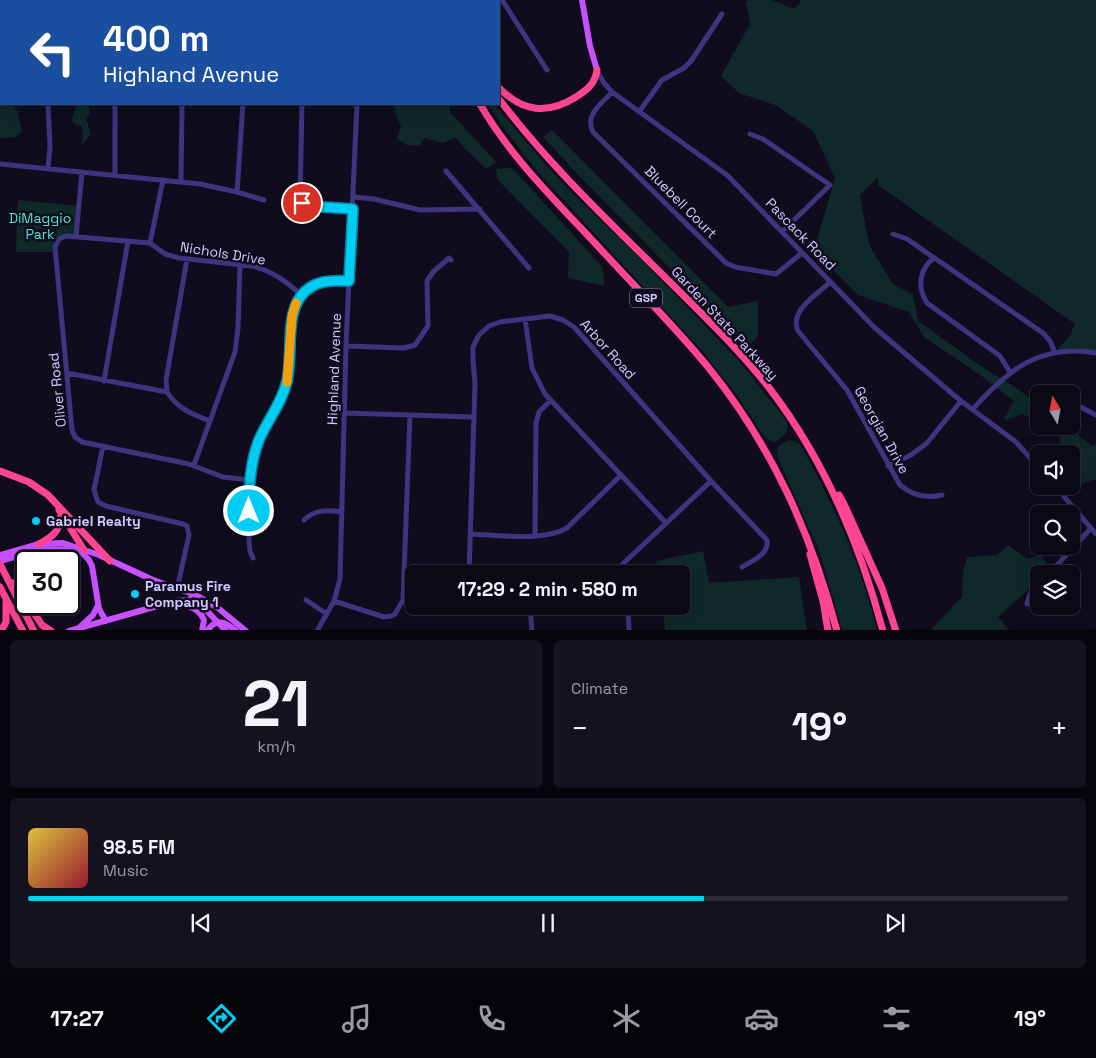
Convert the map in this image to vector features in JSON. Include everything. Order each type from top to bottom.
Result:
[{"type":"highway","points":[[500,89],[511,99],[523,106],[547,108],[560,106],[585,91],[593,82],[597,70]]},
{"type":"highway","name":"Garden State Parkway","points":[[500,100],[548,158],[749,363],[790,416],[824,474],[858,551],[883,630]]},
{"type":"highway","name":"GSP","points":[[479,105],[537,180],[686,342],[718,380],[748,421],[766,450],[803,525],[820,572],[836,630]]},
{"type":"highway","points":[[0,473],[10,475],[35,486],[54,501],[110,560]]},
{"type":"highway","points":[[824,474],[844,504],[853,522],[882,588],[896,630]]},
{"type":"highway","points":[[54,501],[81,550]]},
{"type":"highway","points":[[39,544],[52,537],[56,532],[60,526],[61,513]]},
{"type":"highway","points":[[803,525],[823,601],[828,630]]},
{"type":"highway","points":[[0,563],[34,630]]},
{"type":"highway","points":[[4,572],[15,586]]},
{"type":"highway","points":[[0,587],[23,630]]},
{"type":"highway","points":[[1,630],[6,619],[5,596]]},
{"type":"highway","points":[[35,615],[42,625],[51,630]]},
{"type":"main road","name":"Pascack Road","points":[[582,0],[590,46],[597,70]]},
{"type":"main road","points":[[0,563],[10,555],[39,544],[63,543],[110,560],[136,574],[190,592],[211,603],[246,630]]},
{"type":"main road","points":[[0,555],[47,549],[81,550]]},
{"type":"main road","points":[[81,550],[92,566],[100,611],[106,621]]},
{"type":"main road","points":[[177,589],[226,630]]},
{"type":"main road","points":[[72,630],[154,607],[170,600],[193,601]]},
{"type":"main road","points":[[72,630],[93,615],[98,601]]},
{"type":"main road","points":[[154,607],[175,604],[193,609],[203,618],[202,630]]},
{"type":"main road","points":[[207,630],[212,624],[217,622],[226,623],[236,630]]},
{"type":"street","points":[[502,0],[547,70]]},
{"type":"street","points":[[639,112],[662,80],[688,64],[722,14]]},
{"type":"street","name":"Pascack Road","points":[[597,70],[604,83],[612,92],[727,176],[886,338],[961,401],[1016,442],[1030,458]]},
{"type":"street","name":"Bluebell Court","points":[[612,92],[597,106],[592,116],[590,124],[593,132],[726,263],[735,267],[776,274],[802,253]]},
{"type":"street","points":[[48,105],[50,147],[48,168]]},
{"type":"street","points":[[115,105],[115,175]]},
{"type":"street","points":[[180,181],[182,105]]},
{"type":"street","points":[[237,192],[243,105]]},
{"type":"street","points":[[302,105],[299,197],[302,203],[308,206],[353,209]]},
{"type":"street","name":"Highland Avenue","points":[[317,630],[334,601],[340,579],[346,346],[357,105]]},
{"type":"street","points":[[750,134],[763,139],[830,185],[782,232]]},
{"type":"street","points":[[0,164],[180,181],[237,192],[264,200]]},
{"type":"street","points":[[446,171],[529,268]]},
{"type":"street","points":[[76,236],[82,172]]},
{"type":"street","points":[[150,243],[163,180]]},
{"type":"street","points":[[354,197],[374,199],[420,210],[480,209]]},
{"type":"street","points":[[893,234],[906,239],[1043,333],[1050,341],[1055,353]]},
{"type":"street","name":"Oliver Road","points":[[76,236],[66,236],[59,240],[55,250],[73,433],[82,442],[194,465],[223,477],[249,480]]},
{"type":"street","name":"Nichols Drive","points":[[76,236],[150,243],[165,254],[187,259],[252,266],[272,272],[302,294]]},
{"type":"street","points":[[104,382],[128,241]]},
{"type":"street","points":[[346,346],[404,348],[415,345],[428,326],[427,286],[430,276],[449,258],[451,260]]},
{"type":"street","points":[[934,258],[924,268],[920,279],[921,291],[927,303],[1000,356],[1010,372]]},
{"type":"street","points":[[187,259],[166,380],[167,392],[172,401],[183,410],[210,421]]},
{"type":"street","points":[[194,465],[237,341],[240,265]]},
{"type":"street","points":[[253,558],[249,542],[249,480],[259,440],[280,402],[287,382],[294,308],[302,294],[309,287],[321,281],[349,281]]},
{"type":"street","name":"Georgian Drive","points":[[830,282],[800,310],[796,318],[796,327],[847,390],[900,485],[912,493],[926,497],[942,495]]},
{"type":"street","name":"Arbor Road","points":[[469,565],[475,384],[472,354],[476,340],[483,330],[494,324],[550,316],[563,320],[574,327],[711,481],[767,540],[768,547],[765,552],[742,567]]},
{"type":"street","points":[[525,319],[532,368],[541,387],[666,523]]},
{"type":"street","points":[[973,409],[1010,372],[1032,360],[1055,353],[1078,351],[1096,353]]},
{"type":"street","points":[[67,374],[167,392]]},
{"type":"street","points":[[535,536],[536,423],[539,412],[551,400]]},
{"type":"street","points":[[888,466],[911,455],[927,442],[961,401]]},
{"type":"street","points":[[1080,407],[1096,415]]},
{"type":"street","points":[[345,413],[474,417]]},
{"type":"street","points":[[405,565],[410,415]]},
{"type":"street","points":[[103,446],[94,490],[98,502],[106,506],[188,526],[189,535],[177,589]]},
{"type":"street","points":[[471,534],[535,536],[555,534],[566,528],[621,475]]},
{"type":"street","points":[[622,565],[711,481]]},
{"type":"street","points":[[1062,495],[1096,534]]},
{"type":"street","points":[[304,520],[309,515],[318,512],[329,510],[342,512]]},
{"type":"street","points":[[1057,565],[1091,528]]},
{"type":"street","points":[[334,601],[374,615],[391,616],[402,605],[405,578]]},
{"type":"street","points":[[1027,604],[1030,594]]},
{"type":"street","points":[[306,600],[327,614]]},
{"type":"street","points":[[531,615],[532,630]]},
{"type":"street","points":[[628,615],[629,630]]},
{"type":"green space","points":[[772,0],[794,9],[800,3],[800,0],[1096,0],[1096,353],[1055,353],[1069,337],[1075,324],[878,185],[878,177],[860,195],[869,245],[893,284],[913,295],[918,321],[1030,398],[1030,418],[1022,414],[1006,420],[1004,418],[1014,401],[983,377],[924,337],[909,312],[858,295],[814,250],[835,178],[813,131],[775,105],[739,93],[721,76],[750,24],[746,1]]},
{"type":"green space","points":[[0,105],[13,105],[18,112],[22,131],[16,137],[0,138]]},
{"type":"green space","points":[[77,105],[88,105],[90,114],[86,118],[91,134],[82,145],[83,133],[81,126],[71,121]]},
{"type":"green space","points":[[394,105],[449,105],[450,112],[496,162],[486,169],[455,137],[443,143],[424,138],[420,146],[407,145],[397,139],[401,126],[395,113]]},
{"type":"green space","points":[[488,105],[495,105],[571,192],[637,255],[740,362],[787,422],[787,432],[783,437],[774,442],[766,439],[736,394],[703,352],[537,171]]},
{"type":"green space","points":[[552,130],[728,307],[758,301],[758,336],[748,347],[543,137]]},
{"type":"green space","points":[[511,168],[603,268],[604,286],[568,278],[569,252],[498,180],[496,169]]},
{"type":"green space","name":"DiMaggio Park","points":[[18,200],[79,206],[76,236],[63,237],[55,252],[16,252]]},
{"type":"green space","points":[[1060,435],[1078,435],[1092,446],[1096,445],[1096,479],[1080,484],[1080,445],[1061,445]]},
{"type":"green space","points":[[789,440],[800,444],[835,511],[863,582],[877,630],[842,630],[820,553],[777,456],[778,448]]},
{"type":"green space","points":[[1008,545],[1028,559],[1040,555],[1049,565],[1030,565],[1030,588],[998,617],[1009,630],[933,630],[932,628],[962,597],[963,572],[967,557],[997,555]]},
{"type":"green space","points":[[703,551],[709,583],[799,577],[807,630],[665,630],[663,615],[690,615],[690,565],[657,565],[656,561]]},
{"type":"slow traffic","points":[[287,382],[292,316],[296,303]]},
{"type":"place","name":"Gabriel Realty","points":[[36,521]]},
{"type":"place","name":"Paramus Fire Company 1","points":[[135,594]]},
{"type":"route","points":[[249,511],[249,480],[259,440],[276,412],[287,382],[292,316],[297,301],[309,287],[321,281],[349,281],[353,209],[308,206],[302,203]]}]
